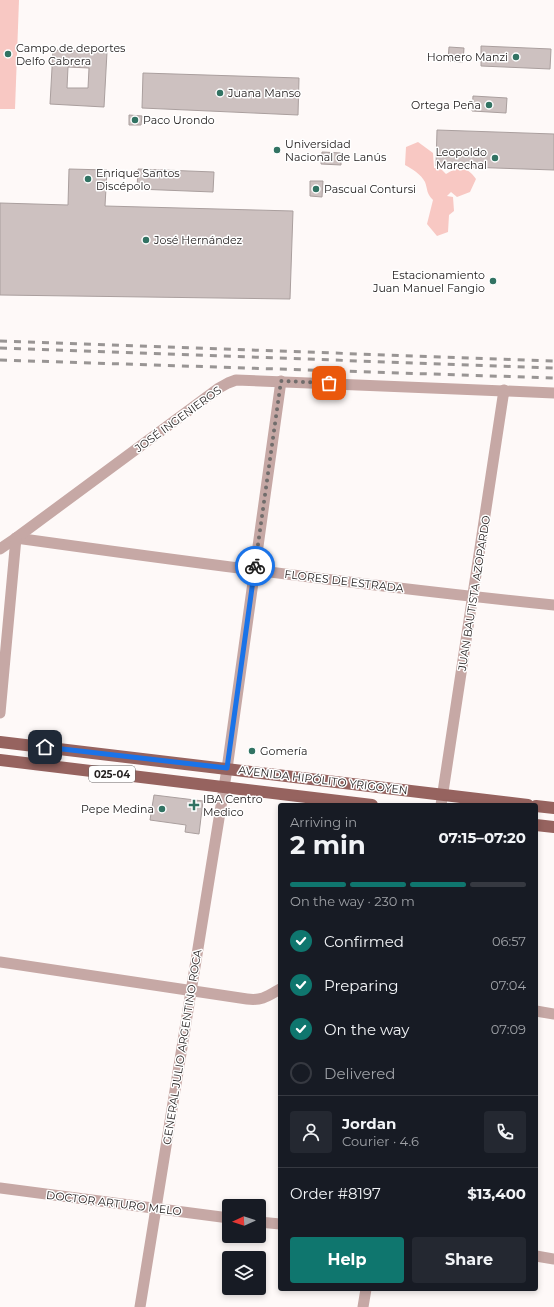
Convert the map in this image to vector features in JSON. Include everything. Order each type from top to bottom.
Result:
[{"type":"main road","name":"AVENIDA HIPÓLITO YRIGOYEN","points":[[0,742],[227,768],[442,800],[494,803]]},
{"type":"main road","name":"AVENIDA HIPÓLITO YRIGOYEN","points":[[0,760],[356,803]]},
{"type":"main road","points":[[538,806],[554,808]]},
{"type":"main road","points":[[538,824],[554,827]]},
{"type":"street","name":"JOSÉ INGENIEROS","points":[[0,549],[228,382],[236,380],[281,381],[554,393]]},
{"type":"street","name":"GENERAL JULIO ARGENTINO ROCA","points":[[140,1307],[227,768],[281,381]]},
{"type":"street","name":"JUAN BAUTISTA AZOPARDO","points":[[442,800],[474,597],[504,390]]},
{"type":"street","name":"FLORES DE ESTRADA","points":[[16,538],[254,571],[474,597],[554,604]]},
{"type":"street","points":[[0,713],[16,538]]},
{"type":"street","points":[[0,962],[257,1000],[278,990]]},
{"type":"street","points":[[538,1011],[554,1014]]},
{"type":"street","name":"DOCTOR ARTURO MELO","points":[[0,1188],[222,1217]]},
{"type":"street","points":[[266,1223],[278,1224]]},
{"type":"street","points":[[538,1256],[554,1259]]},
{"type":"street","points":[[363,1307],[366,1291]]},
{"type":"shaded area","name":"Campo de deportes Delfo Cabrera","points":[[0,0],[19,0],[15,109],[0,109]]},
{"type":"shaded area","points":[[418,142],[433,153],[434,168],[441,169],[446,174],[450,171],[458,169],[466,170],[476,179],[470,192],[457,197],[451,192],[447,196],[453,197],[454,211],[449,215],[448,232],[437,236],[427,224],[433,200],[428,193],[425,182],[419,174],[405,165],[406,147]]},
{"type":"building","name":"Homero Manzi","points":[[481,46],[551,49],[550,69],[481,66]]},
{"type":"building","points":[[449,47],[464,48],[463,62],[448,61]]},
{"type":"building","points":[[53,50],[107,52],[104,107],[50,104]],"holes":[[[68,67],[89,68],[88,88],[67,88]]]},
{"type":"building","name":"Juana Manso","points":[[143,73],[299,78],[298,115],[142,108]]},
{"type":"building","name":"Ortega Peña","points":[[473,96],[507,98],[506,113],[472,111]]},
{"type":"building","name":"Paco Urondo","points":[[129,115],[142,116],[141,125],[129,125]]},
{"type":"building","name":"Leopoldo Marechal","points":[[437,130],[554,134],[554,170],[436,166]]},
{"type":"building","points":[[322,152],[341,153],[341,165],[321,164]]},
{"type":"building","name":"José Hernández","points":[[69,169],[107,170],[105,206],[293,211],[290,299],[0,295],[0,203],[68,205]]},
{"type":"building","points":[[138,169],[214,172],[213,192],[137,189]]},
{"type":"building","name":"Pascual Contursi","points":[[310,181],[323,181],[322,197],[310,196]]},
{"type":"building","points":[[154,795],[203,801],[199,834],[185,832],[186,825],[150,820]]},
{"type":"railway","points":[[0,341],[554,361]]},
{"type":"railway","points":[[0,348],[554,368]]},
{"type":"railway","points":[[0,360],[554,378]]},
{"type":"way so far","points":[[255,566],[281,381],[329,383]]},
{"type":"place","name":"Campo de deportes Delfo Cabrera","points":[[8,54]]},
{"type":"place","name":"Homero Manzi","points":[[516,57]]},
{"type":"place","name":"Juana Manso","points":[[220,93]]},
{"type":"place","name":"Ortega Peña","points":[[489,105]]},
{"type":"place","name":"Paco Urondo","points":[[135,120]]},
{"type":"place","name":"Universidad Nacional de Lanús","points":[[277,150]]},
{"type":"place","name":"Leopoldo Marechal","points":[[495,158]]},
{"type":"place","name":"Enrique Santos Discépolo","points":[[88,179]]},
{"type":"place","name":"Pascual Contursi","points":[[316,189]]},
{"type":"place","name":"José Hernández","points":[[146,240]]},
{"type":"place","name":"Estacionamiento Juan Manuel Fangio","points":[[493,281]]},
{"type":"place","name":"Gomería","points":[[252,751]]},
{"type":"place","name":"IBA Centro Medico","points":[[194,805]]},
{"type":"place","name":"Pepe Medina","points":[[162,809]]},
{"type":"route","points":[[45,747],[227,768],[255,566]]}]
